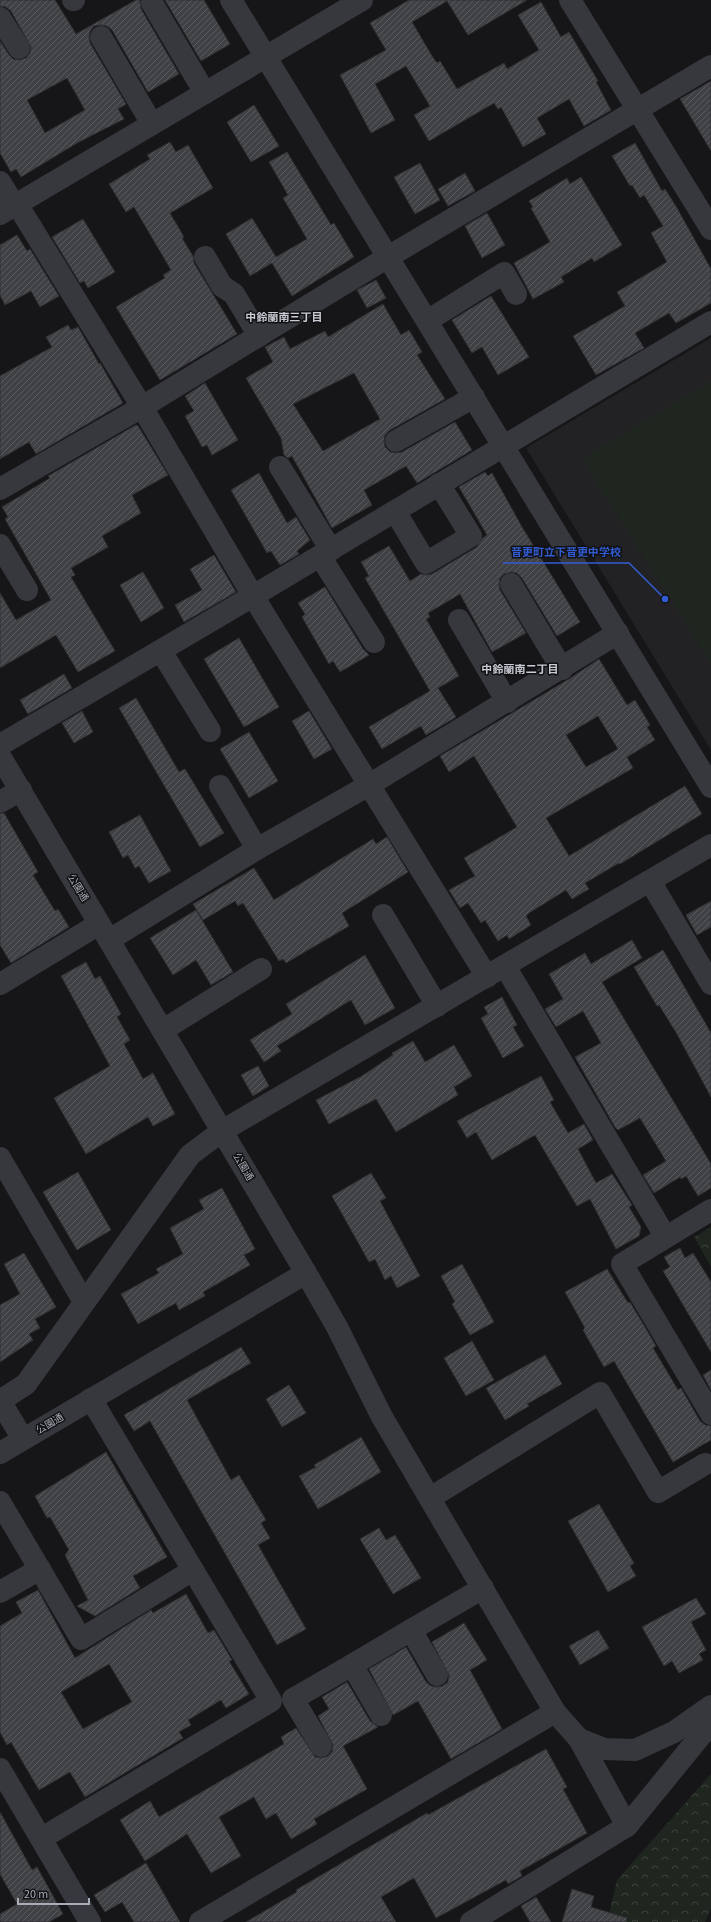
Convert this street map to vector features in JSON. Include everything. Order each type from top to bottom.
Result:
[{"type":"street","points":[[231,0],[711,787]]},
{"type":"street","points":[[570,0],[711,229]]},
{"type":"street","points":[[152,3],[205,93]]},
{"type":"street","points":[[11,208],[266,58],[348,3]]},
{"type":"street","points":[[0,18],[19,48]]},
{"type":"street","points":[[101,37],[152,124]]},
{"type":"street","points":[[0,489],[142,407],[388,257],[639,110],[711,66]]},
{"type":"street","points":[[0,182],[11,208],[142,407],[253,596],[369,785],[496,972],[665,1236]]},
{"type":"street","points":[[205,257],[222,286],[234,294],[259,336]]},
{"type":"street","points":[[427,321],[504,273],[516,294]]},
{"type":"street","points":[[0,745],[161,651],[503,445],[711,322]]},
{"type":"street","points":[[396,441],[474,397]]},
{"type":"street","points":[[280,467],[374,642]]},
{"type":"street","points":[[395,511],[426,563],[470,536],[439,484]]},
{"type":"street","points":[[0,545],[27,590]]},
{"type":"street","points":[[511,584],[562,669]]},
{"type":"street","points":[[459,620],[507,702]]},
{"type":"street","points":[[0,984],[104,932],[257,849],[369,785],[618,634]]},
{"type":"street","points":[[161,651],[210,731]]},
{"type":"street","name":"公園通","points":[[0,756],[306,1273],[0,1453]]},
{"type":"street","points":[[220,786],[257,849]]},
{"type":"street","points":[[0,802],[21,790]]},
{"type":"street","points":[[23,1439],[0,1401],[26,1384],[190,1155],[222,1131],[711,845]]},
{"type":"street","points":[[650,881],[711,984]]},
{"type":"street","points":[[383,915],[436,1006]]},
{"type":"street","points":[[163,1030],[261,969]]},
{"type":"street","points":[[0,1158],[84,1302]]},
{"type":"street","points":[[711,1210],[665,1236],[622,1264],[711,1414]]},
{"type":"street","points":[[306,1273],[336,1327],[382,1417],[555,1712],[579,1739],[627,1826]]},
{"type":"street","points":[[430,1498],[600,1393],[658,1492],[705,1464]]},
{"type":"street","points":[[42,1838],[271,1701],[91,1399]]},
{"type":"street","points":[[0,1502],[81,1639],[193,1570]]},
{"type":"street","points":[[0,1592],[40,1569]]},
{"type":"street","points":[[321,1746],[293,1699],[483,1588]]},
{"type":"street","points":[[411,1630],[437,1675]]},
{"type":"street","points":[[352,1665],[381,1715]]},
{"type":"street","points":[[579,1739],[604,1749],[635,1750],[674,1732],[711,1706]]},
{"type":"street","points":[[200,1922],[555,1712]]},
{"type":"street","points":[[471,1922],[627,1826],[711,1723]]},
{"type":"street","points":[[0,1768],[90,1922]]},
{"type":"shaded area","points":[[711,338],[711,750],[526,448]]},
{"type":"green space","points":[[711,381],[711,663],[582,459]]},
{"type":"green space","points":[[711,1227],[711,1267],[694,1237]]},
{"type":"green space","points":[[711,1774],[711,1908],[705,1922],[607,1922],[617,1880]]},
{"type":"building","points":[[0,0],[55,0],[76,34],[136,0],[140,0],[141,9],[179,74],[148,92],[112,30],[107,26],[94,26],[90,31],[90,43],[126,104],[118,109],[124,119],[77,143],[21,177],[16,169],[11,172],[0,153],[0,41],[13,59],[19,60],[26,58],[30,53],[31,47],[11,11],[6,7],[0,6]],"holes":[[[67,78],[85,110],[45,133],[27,100]]]},
{"type":"building","points":[[165,0],[204,0],[230,44],[201,61]]},
{"type":"building","points":[[409,0],[527,0],[468,35],[447,1],[412,22],[432,56],[437,63],[440,61],[457,89],[504,63],[507,69],[539,50],[518,15],[541,2],[561,37],[569,32],[598,81],[596,82],[611,110],[584,126],[569,99],[537,118],[546,134],[523,147],[501,107],[498,109],[494,103],[429,141],[414,115],[430,106],[406,66],[375,84],[395,120],[371,133],[340,75],[386,50],[370,23]]},
{"type":"building","points":[[711,81],[711,151],[680,99]]},
{"type":"building","points":[[254,105],[279,146],[251,162],[227,122]]},
{"type":"building","points":[[170,142],[176,152],[188,145],[213,188],[170,213],[184,237],[182,238],[193,256],[194,263],[237,334],[160,380],[116,307],[165,278],[163,275],[171,270],[134,207],[126,212],[109,184],[150,159],[147,155]]},
{"type":"building","points":[[635,143],[662,191],[665,189],[677,208],[711,269],[711,303],[676,323],[669,313],[635,333],[644,348],[596,375],[573,336],[625,306],[617,292],[667,262],[651,233],[663,226],[644,195],[640,198],[632,185],[630,186],[612,156]]},
{"type":"building","points":[[287,152],[331,225],[334,223],[354,257],[292,296],[272,263],[250,276],[226,234],[252,218],[276,257],[307,239],[283,198],[288,195],[269,162]]},
{"type":"building","points":[[420,163],[440,200],[415,214],[394,177]]},
{"type":"building","points":[[465,173],[475,191],[448,206],[438,189]]},
{"type":"building","points":[[581,177],[622,245],[594,262],[592,258],[561,277],[564,282],[533,299],[514,263],[550,242],[531,208],[533,207],[529,201],[567,178],[570,184]]},
{"type":"building","points":[[487,213],[505,245],[482,258],[465,226]]},
{"type":"building","points":[[83,219],[115,272],[88,288],[84,281],[80,283],[52,237]]},
{"type":"building","points":[[17,235],[27,251],[30,249],[59,296],[40,307],[31,291],[5,305],[0,295],[0,245]]},
{"type":"building","points":[[376,280],[386,298],[367,308],[357,290]]},
{"type":"building","points":[[491,296],[529,357],[498,375],[482,347],[472,353],[452,320]]},
{"type":"building","points":[[383,304],[401,335],[409,330],[422,352],[417,355],[445,399],[390,430],[385,435],[385,447],[390,452],[402,452],[455,422],[472,450],[417,483],[406,466],[364,490],[372,505],[332,528],[292,456],[288,458],[284,455],[281,438],[246,378],[273,362],[265,347],[284,337],[290,349],[325,331],[328,337]],"holes":[[[354,373],[380,419],[323,451],[293,404]]]},
{"type":"building","points":[[68,325],[71,330],[78,327],[123,403],[36,454],[29,442],[0,459],[0,376],[52,347],[46,337]]},
{"type":"building","points":[[205,383],[238,440],[212,455],[207,445],[202,447],[185,416],[194,411],[185,396]]},
{"type":"building","points":[[136,425],[168,475],[132,495],[141,513],[102,536],[108,547],[71,568],[75,575],[71,577],[115,651],[78,672],[56,635],[0,668],[0,593],[16,620],[51,600],[5,519],[8,517],[2,507],[50,478],[48,476]]},
{"type":"building","points":[[485,472],[488,476],[492,473],[522,527],[580,622],[557,636],[522,578],[517,573],[511,572],[504,574],[500,578],[500,590],[526,633],[492,652],[460,594],[428,613],[430,617],[426,619],[459,676],[438,688],[456,717],[426,735],[421,726],[382,749],[369,727],[430,691],[365,578],[369,576],[361,562],[389,546],[410,581],[421,574],[432,574],[477,547],[487,535],[459,487]]},
{"type":"building","points":[[259,473],[287,523],[296,517],[310,540],[297,551],[299,554],[280,565],[271,551],[267,553],[231,490]]},
{"type":"building","points":[[214,555],[236,592],[184,622],[175,605],[202,590],[190,569]]},
{"type":"building","points":[[143,572],[164,608],[141,622],[120,585]]},
{"type":"building","points":[[325,587],[363,649],[369,655],[340,672],[333,661],[329,664],[302,617],[305,614],[298,603]]},
{"type":"building","points":[[239,638],[279,707],[244,727],[204,659]]},
{"type":"building","points":[[599,659],[627,705],[635,700],[650,725],[647,727],[655,740],[627,757],[633,768],[546,818],[569,856],[685,786],[702,814],[620,864],[619,863],[585,883],[589,889],[572,899],[566,890],[529,913],[526,916],[531,925],[509,939],[507,935],[498,941],[485,920],[481,923],[468,903],[460,908],[449,890],[475,876],[464,858],[517,827],[474,756],[449,772],[440,756],[569,679]],"holes":[[[598,716],[618,749],[586,767],[566,735]]]},
{"type":"building","points":[[64,674],[72,688],[28,714],[20,700]]},
{"type":"building","points":[[136,698],[179,772],[185,769],[224,833],[200,847],[119,708]]},
{"type":"building","points":[[82,711],[93,732],[74,743],[62,723]]},
{"type":"building","points":[[309,711],[332,749],[314,759],[292,721]]},
{"type":"building","points":[[249,732],[278,781],[249,798],[220,749]]},
{"type":"building","points":[[4,813],[38,872],[33,875],[55,911],[58,909],[69,927],[11,963],[0,945],[0,814]]},
{"type":"building","points":[[140,815],[171,871],[149,883],[139,866],[135,868],[128,855],[123,858],[109,832]]},
{"type":"building","points":[[387,837],[408,872],[342,913],[349,926],[286,963],[283,959],[279,961],[243,903],[238,906],[235,901],[203,920],[193,904],[254,868],[274,900],[373,839],[376,844]]},
{"type":"building","points":[[711,901],[711,927],[697,935],[686,915]]},
{"type":"building","points":[[196,910],[233,972],[211,985],[196,960],[173,975],[150,938]]},
{"type":"building","points":[[632,940],[642,958],[602,982],[711,1164],[711,1188],[698,1196],[686,1176],[681,1179],[680,1177],[654,1193],[643,1175],[666,1161],[640,1118],[618,1130],[615,1127],[575,1057],[601,1043],[583,1011],[556,1027],[545,1009],[563,999],[549,974],[585,953],[591,964]]},
{"type":"building","points":[[663,950],[711,1033],[711,1097],[677,1034],[659,1005],[657,1006],[634,967]]},
{"type":"building","points":[[365,955],[395,1008],[365,1025],[351,1000],[277,1046],[281,1051],[264,1062],[250,1040],[292,1014],[286,1004]]},
{"type":"building","points":[[86,962],[95,979],[100,976],[121,1014],[117,1017],[130,1040],[124,1044],[143,1079],[153,1073],[175,1114],[153,1126],[148,1117],[86,1154],[54,1098],[110,1066],[61,976]]},
{"type":"building","points":[[502,997],[517,1025],[513,1027],[524,1046],[503,1058],[481,1018],[488,1014],[484,1007]]},
{"type":"building","points":[[413,1041],[425,1062],[454,1045],[472,1076],[454,1087],[458,1095],[396,1132],[376,1099],[329,1124],[316,1100],[362,1076],[393,1055],[392,1053]]},
{"type":"building","points":[[258,1066],[269,1086],[253,1096],[241,1075]]},
{"type":"building","points":[[541,1076],[554,1100],[550,1102],[568,1133],[584,1124],[593,1140],[578,1149],[596,1183],[612,1174],[632,1205],[629,1207],[641,1227],[639,1236],[616,1249],[590,1199],[577,1206],[535,1135],[492,1160],[476,1132],[467,1138],[457,1121]]},
{"type":"building","points":[[78,1172],[111,1230],[77,1250],[43,1192]]},
{"type":"building","points":[[371,1173],[386,1198],[380,1201],[420,1276],[397,1288],[391,1276],[385,1280],[375,1259],[369,1262],[332,1196]]},
{"type":"building","points":[[222,1188],[255,1249],[244,1255],[250,1265],[203,1292],[205,1296],[179,1310],[176,1303],[138,1324],[121,1294],[159,1273],[156,1269],[183,1254],[170,1228],[204,1209],[199,1200]]},
{"type":"building","points":[[680,1248],[685,1258],[693,1253],[711,1282],[711,1352],[663,1271],[670,1267],[664,1257]]},
{"type":"building","points":[[24,1253],[56,1307],[35,1319],[40,1328],[29,1334],[33,1340],[0,1362],[0,1305],[20,1294],[4,1264]]},
{"type":"building","points":[[462,1264],[494,1322],[470,1335],[452,1304],[455,1302],[441,1276]]},
{"type":"building","points":[[607,1269],[628,1303],[630,1302],[649,1334],[656,1346],[653,1348],[678,1390],[681,1388],[700,1421],[705,1425],[711,1426],[711,1440],[673,1462],[614,1361],[604,1367],[583,1330],[585,1328],[565,1292]]},
{"type":"building","points":[[472,1341],[494,1380],[466,1396],[444,1358]]},
{"type":"building","points":[[241,1347],[251,1363],[187,1400],[231,1480],[239,1475],[266,1520],[261,1523],[270,1538],[258,1545],[306,1629],[277,1645],[150,1421],[134,1431],[124,1415]]},
{"type":"building","points":[[545,1355],[562,1384],[527,1404],[529,1406],[505,1420],[486,1388]]},
{"type":"building","points":[[711,1370],[711,1390],[703,1375]]},
{"type":"building","points":[[289,1385],[306,1413],[282,1427],[266,1399]]},
{"type":"building","points":[[361,1437],[381,1472],[318,1509],[299,1476],[316,1467],[314,1465]]},
{"type":"building","points":[[106,1452],[167,1557],[133,1576],[140,1588],[95,1616],[77,1606],[88,1600],[65,1555],[69,1550],[50,1517],[47,1518],[35,1496]]},
{"type":"building","points":[[599,1504],[634,1563],[630,1566],[636,1576],[608,1592],[568,1521]]},
{"type":"building","points":[[379,1528],[386,1540],[395,1535],[421,1578],[393,1594],[360,1539]]},
{"type":"building","points":[[38,1590],[75,1658],[151,1610],[153,1613],[186,1594],[208,1633],[214,1630],[232,1660],[229,1661],[249,1694],[226,1708],[221,1700],[188,1720],[191,1725],[179,1732],[183,1738],[85,1797],[70,1772],[39,1790],[11,1742],[7,1745],[0,1732],[0,1626],[22,1613],[16,1602]],"holes":[[[109,1664],[132,1702],[83,1729],[61,1692]]]},
{"type":"building","points":[[696,1598],[706,1614],[691,1622],[706,1650],[699,1654],[703,1660],[679,1673],[672,1661],[664,1666],[642,1627]]},
{"type":"building","points":[[464,1623],[487,1660],[470,1670],[502,1729],[451,1759],[418,1701],[393,1715],[369,1669],[406,1647],[426,1682],[431,1686],[443,1686],[448,1682],[449,1675],[432,1642]]},
{"type":"building","points":[[598,1630],[609,1648],[580,1665],[569,1646]]},
{"type":"building","points":[[347,1682],[370,1721],[378,1727],[343,1746],[367,1789],[314,1819],[317,1824],[291,1839],[276,1813],[266,1819],[254,1797],[219,1817],[241,1856],[211,1873],[187,1834],[145,1861],[120,1820],[150,1801],[159,1817],[284,1744],[281,1737],[296,1728],[315,1757],[322,1758],[328,1756],[332,1752],[333,1745],[318,1716],[329,1709],[322,1697]]},
{"type":"building","points":[[546,1749],[567,1787],[563,1789],[587,1833],[520,1871],[522,1876],[508,1884],[506,1880],[436,1918],[414,1878],[381,1897],[396,1922],[246,1922],[297,1892],[296,1890],[427,1813],[428,1815]]},
{"type":"building","points":[[0,1812],[32,1870],[37,1867],[63,1914],[49,1922],[0,1922],[0,1914],[17,1904],[0,1874]]},
{"type":"building","points":[[146,1863],[180,1922],[134,1922],[122,1902],[105,1912],[94,1895]]},
{"type":"building","points":[[572,1889],[594,1896],[591,1907],[627,1918],[626,1922],[562,1922]]},
{"type":"building","points":[[536,1897],[551,1922],[530,1922],[521,1906]]},
{"type":"place","name":"音更町立下音更中学校","points":[[665,599]]},
{"type":"district","name":"中鈴蘭南三丁目","points":[[284,317]]},
{"type":"district","name":"中鈴蘭南二丁目","points":[[520,669]]}]
